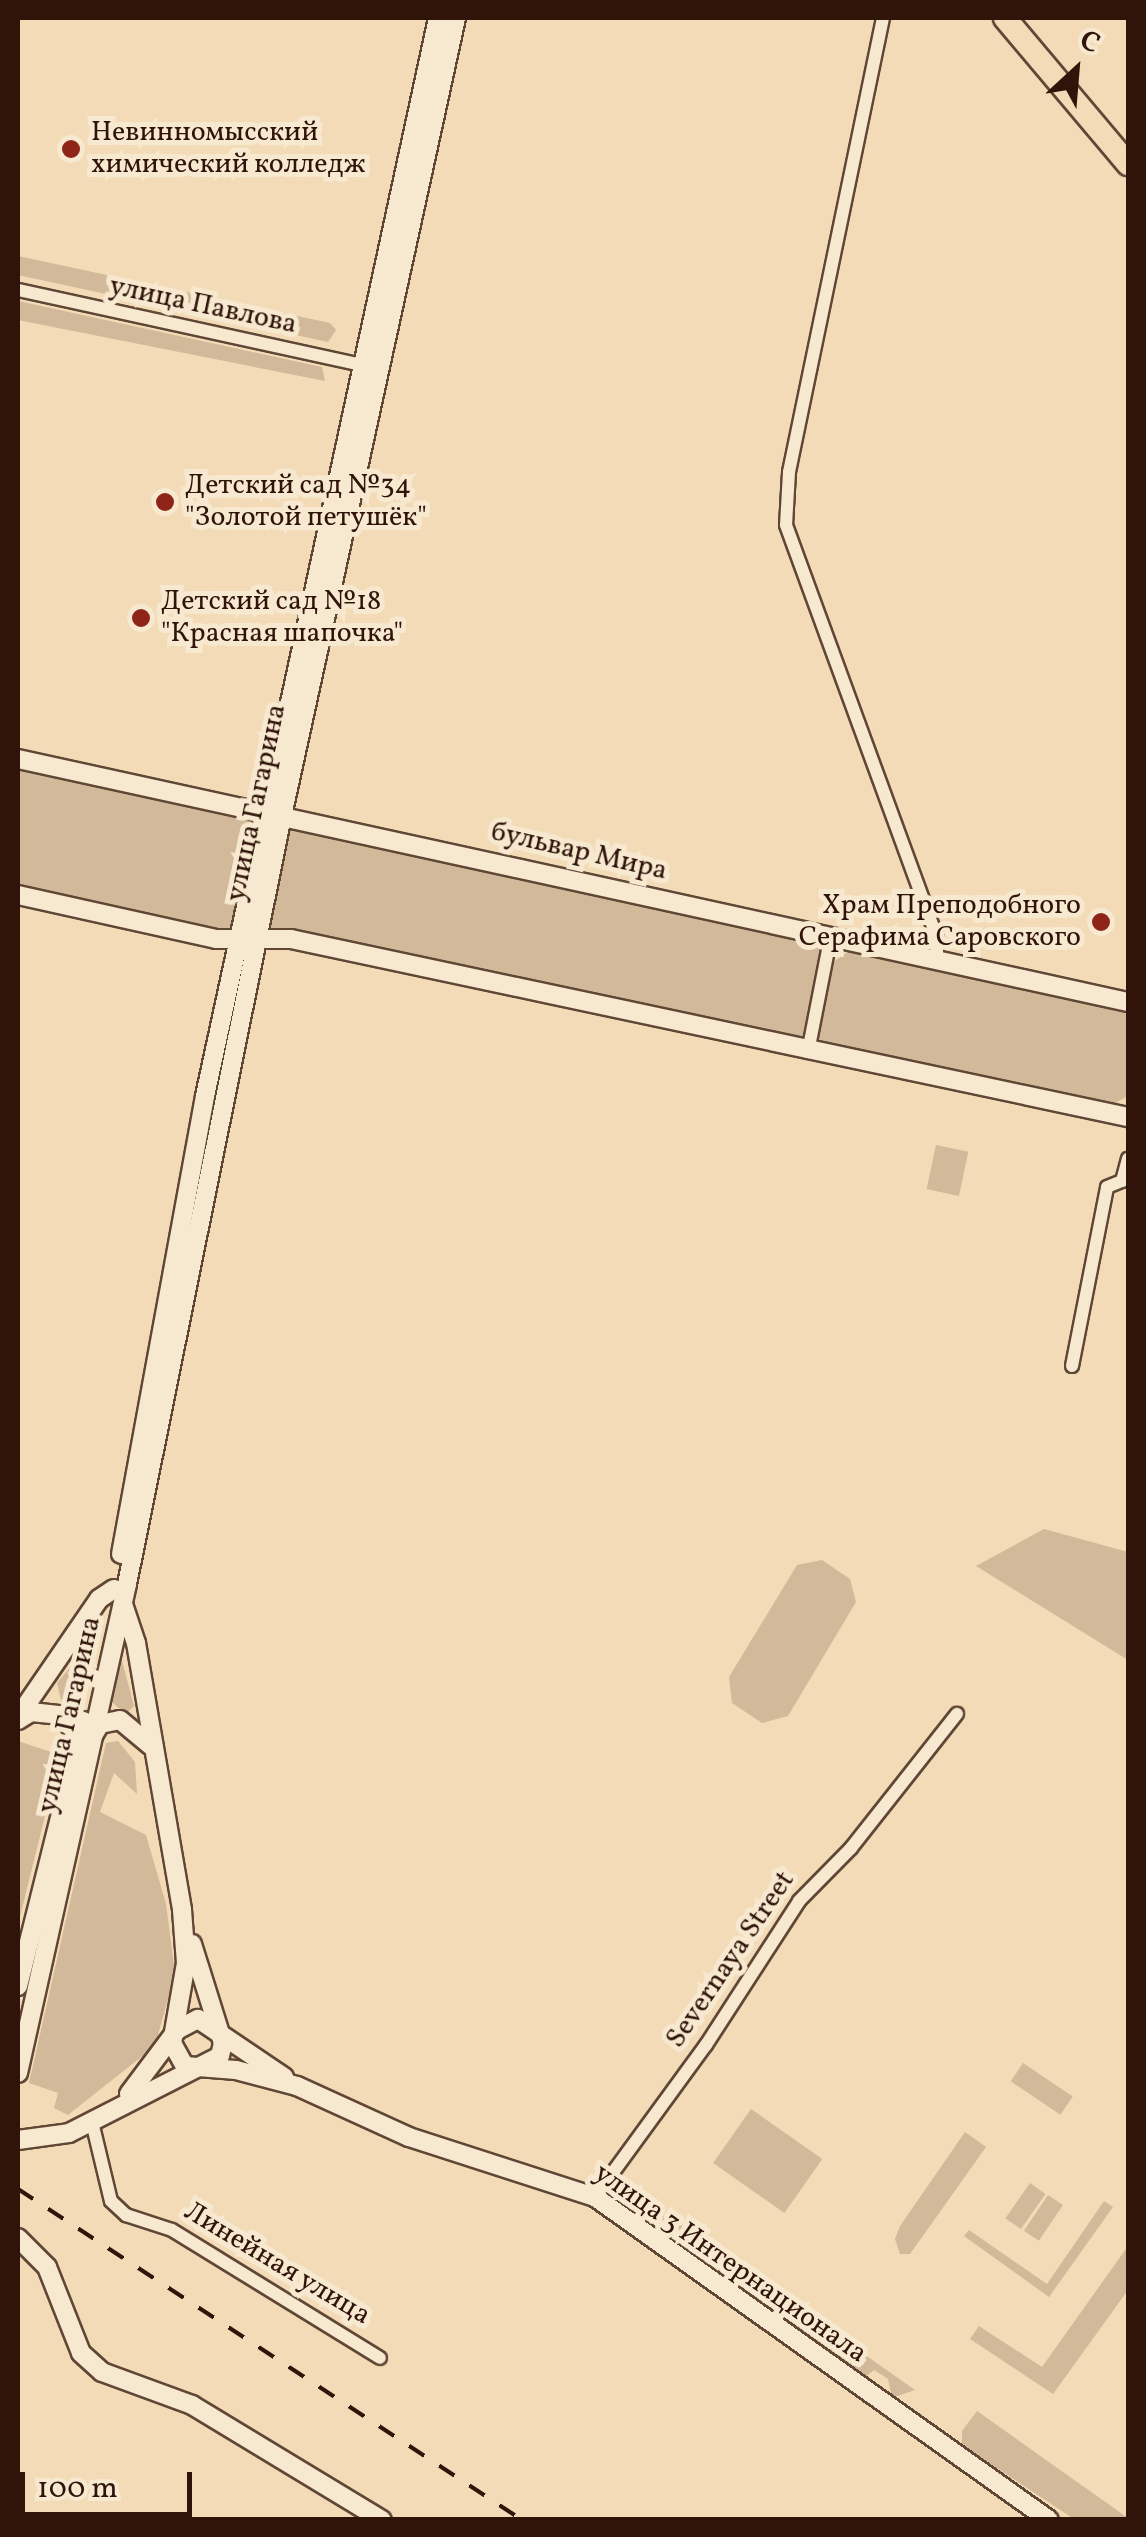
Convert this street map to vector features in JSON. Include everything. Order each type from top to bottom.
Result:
[{"type":"highway","points":[[1006,18],[1128,164]]},
{"type":"main road","name":"улица Гагарина","points":[[372,367],[438,18]]},
{"type":"main road","name":"улица Гагарина","points":[[18,2073],[118,1596],[156,1340],[372,367],[456,18]]},
{"type":"main road","name":"бульвар Мира","points":[[18,759],[830,940],[1128,1002]]},
{"type":"main road","points":[[18,895],[247,941],[292,939],[808,1052],[1128,1117]]},
{"type":"main road","name":"улица Гагарина","points":[[118,1596],[136,1643],[182,1910],[218,2030]]},
{"type":"main road","name":"улица Гагарина","points":[[18,1719],[100,1599],[118,1596]]},
{"type":"main road","points":[[18,1719],[31,1712],[61,1714],[86,1739],[100,1724],[120,1720],[151,1746]]},
{"type":"main road","name":"улица Гагарина","points":[[18,1986],[86,1739]]},
{"type":"main road","name":"улица Гагарина","points":[[177,2030],[186,1963],[182,1910]]},
{"type":"main road","points":[[18,2140],[41,2140],[92,2122],[126,2099],[198,2070],[220,2056],[218,2030],[198,2020],[177,2030],[126,2099]]},
{"type":"main road","points":[[177,2030],[175,2056],[198,2070]]},
{"type":"main road","name":"улица 3 Интернационала","points":[[218,2030],[296,2086]]},
{"type":"main road","name":"улица 3 Интернационала","points":[[198,2070],[236,2070],[296,2086],[409,2136],[594,2197],[1049,2520]]},
{"type":"main road","points":[[18,2238],[47,2267],[81,2353],[102,2372],[192,2404],[382,2520]]},
{"type":"street","points":[[883,18],[789,472],[786,526],[937,938],[937,961]]},
{"type":"street","name":"улица Павлова","points":[[18,290],[372,367]]},
{"type":"street","points":[[808,1052],[830,940]]},
{"type":"street","points":[[1072,1366],[1107,1187],[1122,1181],[1128,1159]]},
{"type":"street","name":"Severnaya Street","points":[[594,2197],[706,2045],[799,1901],[852,1848],[956,1714]]},
{"type":"street","name":"Линейная улица","points":[[92,2122],[111,2201],[126,2215],[172,2230],[380,2358]]},
{"type":"shaded area","points":[[18,256],[330,323],[336,330],[328,342],[18,275]]},
{"type":"shaded area","points":[[18,301],[322,367],[325,381],[18,320]]},
{"type":"shaded area","points":[[18,759],[830,940],[808,1052],[292,939],[247,941],[18,895]]},
{"type":"shaded area","points":[[849,951],[1128,1012],[1128,1096],[1110,1106],[824,1047],[817,1034],[832,963]]},
{"type":"shaded area","points":[[936,1145],[968,1152],[959,1196],[927,1189]]},
{"type":"shaded area","points":[[1044,1529],[1128,1552],[1128,1660],[976,1566]]},
{"type":"shaded area","points":[[822,1560],[850,1579],[856,1602],[788,1716],[762,1723],[732,1703],[729,1677],[797,1565]]},
{"type":"shaded area","points":[[86,1648],[94,1653],[84,1694],[77,1702],[61,1700],[57,1683]]},
{"type":"shaded area","points":[[121,1657],[134,1706],[126,1714],[108,1699]]},
{"type":"shaded area","points":[[18,1741],[60,1755],[18,1925]]},
{"type":"shaded area","points":[[118,1741],[135,1762],[137,1794],[114,1773],[100,1812],[146,1835],[166,1904],[175,1973],[155,2046],[68,2115],[54,2108],[58,2093],[29,2083],[106,1743]]},
{"type":"shaded area","points":[[1023,2063],[1073,2097],[1060,2115],[1011,2081]]},
{"type":"shaded area","points":[[751,2109],[822,2159],[784,2213],[713,2163]]},
{"type":"shaded area","points":[[965,2132],[986,2147],[910,2254],[900,2254],[895,2239],[900,2226]]},
{"type":"shaded area","points":[[618,2181],[915,2390],[892,2398],[888,2379],[874,2370],[864,2378],[622,2200]]},
{"type":"shaded area","points":[[1030,2183],[1046,2194],[1021,2229],[1005,2218]]},
{"type":"shaded area","points":[[1048,2195],[1063,2205],[1039,2241],[1024,2231]]},
{"type":"shaded area","points":[[1104,2201],[1113,2207],[1049,2297],[964,2236],[969,2230],[1047,2284]]},
{"type":"shaded area","points":[[1128,2246],[1128,2290],[1053,2394],[970,2339],[979,2326],[1042,2367]]},
{"type":"shaded area","points":[[977,2411],[1128,2519],[1074,2519],[962,2445],[962,2431]]},
{"type":"railway","points":[[18,2189],[522,2520]]},
{"type":"place","name":"Невинномысский химический колледж","points":[[71,149]]},
{"type":"place","name":"Детский сад №34 \"Золотой петушёк\"","points":[[165,502]]},
{"type":"place","name":"Детский сад №18 \"Красная шапочка\"","points":[[141,618]]},
{"type":"place","name":"Храм Преподобного Серафима Саровского","points":[[1101,922]]}]
